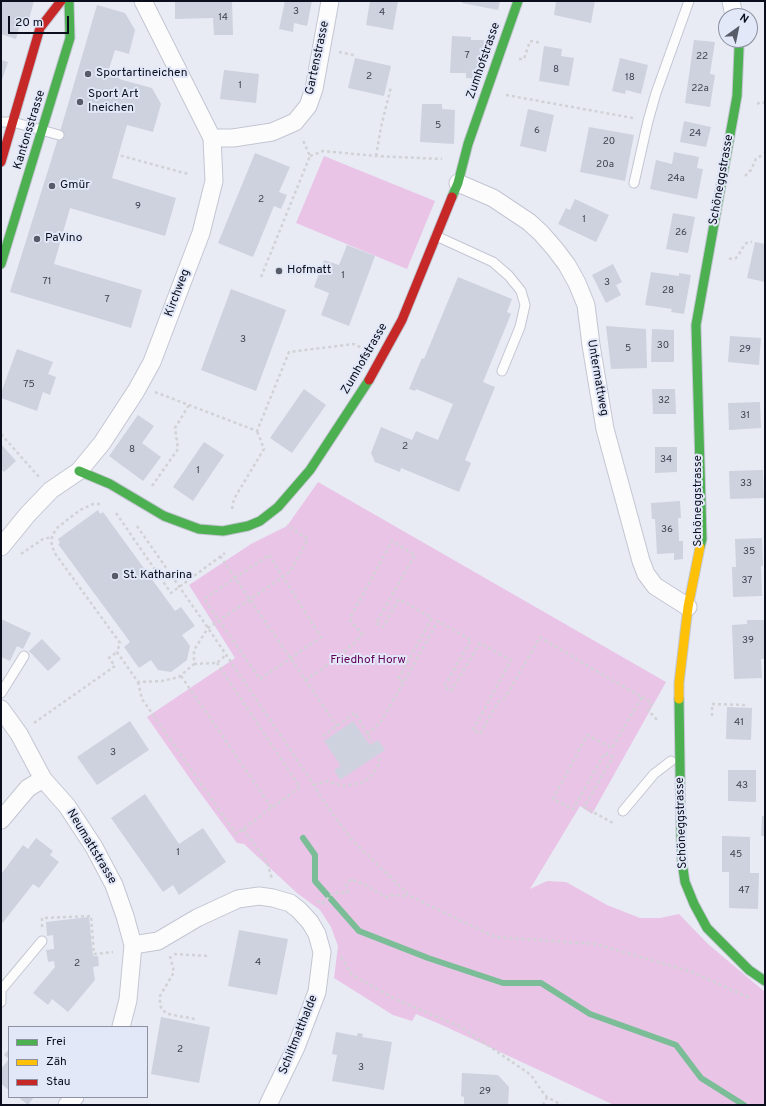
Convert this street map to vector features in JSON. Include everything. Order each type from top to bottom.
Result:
[{"type":"street","name":"Kantonsstrasse","points":[[1,162],[40,28],[61,1]]},
{"type":"street","name":"Kantonsstrasse","points":[[1,264],[70,38],[68,1]]},
{"type":"street","name":"Kirchweg","points":[[1,547],[28,514],[51,490],[79,471],[102,443],[136,391],[152,362],[201,233],[214,181],[212,138],[143,1]]},
{"type":"street","name":"Gartenstrasse","points":[[212,138],[233,138],[272,132],[294,122],[308,106],[314,89],[330,1]]},
{"type":"street","name":"Zumhofstrasse","points":[[79,471],[110,484],[178,523],[199,529],[223,531],[235,529],[254,523],[278,507],[310,470],[365,387],[398,327],[458,183],[468,144],[518,1]]},
{"type":"street","name":"Schöneggstrasse","points":[[740,48],[737,96],[696,325],[702,539],[688,607],[679,683],[681,835],[682,862],[685,882],[706,928],[749,970],[765,981]]},
{"type":"street","name":"Untermattweg","points":[[458,183],[492,198],[529,222],[555,249],[567,265],[577,283],[586,305],[605,429],[641,561],[646,574],[655,586],[688,607]]},
{"type":"street","name":"Neumattstrasse","points":[[1,709],[19,734],[43,780],[67,806],[94,847],[114,885],[126,916],[133,945],[128,1000],[120,1026]]},
{"type":"street","points":[[1,820],[28,788],[43,780]]},
{"type":"street","name":"Schiltmatthalde","points":[[133,945],[158,941],[197,918],[238,899],[259,896],[290,903],[310,922],[317,934],[322,952],[317,992],[296,1047],[268,1105]]},
{"type":"lane","points":[[634,183],[656,93],[689,1]]},
{"type":"lane","points":[[1,122],[12,122],[59,135]]},
{"type":"lane","points":[[436,236],[494,262],[509,276],[521,291],[525,305],[520,327],[502,371]]},
{"type":"lane","points":[[1,693],[24,656]]},
{"type":"lane","points":[[623,811],[654,774],[671,761]]},
{"type":"lane","points":[[1,1002],[1,990],[42,941]]},
{"type":"path","points":[[376,156],[381,127],[391,88]]},
{"type":"path","points":[[486,91],[648,121]]},
{"type":"path","points":[[294,122],[310,156]]},
{"type":"path","points":[[261,276],[310,156],[323,151],[376,156],[444,159]]},
{"type":"path","points":[[115,154],[188,174]]},
{"type":"path","points":[[235,529],[232,508],[234,499],[264,449],[257,432],[289,352],[354,344],[365,350]]},
{"type":"path","points":[[149,389],[257,432]]},
{"type":"path","points":[[152,487],[178,449],[175,428],[189,405]]},
{"type":"path","points":[[1,434],[38,476]]},
{"type":"path","points":[[29,727],[115,666],[109,658],[117,652],[120,643],[54,552],[51,541],[58,527],[80,510],[93,504],[106,505]]},
{"type":"path","points":[[114,510],[171,593],[226,552]]},
{"type":"path","points":[[134,521],[208,628],[322,799],[352,840],[410,896],[495,937],[596,944],[692,972],[752,999]]},
{"type":"path","points":[[194,664],[194,650],[208,628],[290,572],[308,539],[292,528]]},
{"type":"path","points":[[18,556],[43,539],[52,537]]},
{"type":"path","points":[[305,680],[322,669],[357,641],[362,633],[351,622],[350,618],[392,541],[415,555],[376,623],[383,627],[399,599],[432,618],[398,679],[404,682]]},
{"type":"path","points":[[269,555],[321,637],[260,679],[204,599],[235,578],[269,555]]},
{"type":"path","points":[[220,556],[336,726]]},
{"type":"path","points":[[367,734],[380,723],[438,621],[471,640],[444,687],[451,691],[480,643],[511,660],[473,730],[480,734],[498,702],[505,698],[540,637],[652,703]]},
{"type":"path","points":[[117,652],[138,682],[142,699],[236,834],[300,787],[217,663]]},
{"type":"path","points":[[138,682],[162,681],[179,677],[194,664],[217,663],[226,655]]},
{"type":"path","points":[[181,676],[272,808]]},
{"type":"path","points":[[623,811],[615,824],[584,807],[613,757],[605,752],[573,809],[553,799],[587,735],[612,748],[642,697]]},
{"type":"path","points":[[712,716],[712,704],[744,705]]},
{"type":"path","points":[[323,736],[355,713],[372,742]]},
{"type":"path","points":[[314,785],[327,781],[344,786],[364,782],[371,776],[378,766],[380,755]]},
{"type":"path","points":[[242,829],[267,862],[272,881]]},
{"type":"path","points":[[326,899],[333,893],[348,892],[346,885],[351,879],[386,897],[391,895],[410,896]]},
{"type":"path","points":[[42,941],[42,918],[90,916],[94,954],[113,952]]},
{"type":"path","points":[[195,1019],[168,1014],[162,1010],[160,1005],[160,996],[174,972],[170,953],[208,956]]},
{"type":"path","points":[[338,954],[352,975],[397,1000],[461,1027],[531,1075],[547,1097],[562,1105]]},
{"type":"path","points":[[543,1105],[547,1097]]},
{"type":"green space","points":[[324,156],[435,201],[407,269],[296,223]]},
{"type":"green space","name":"Friedhof Horw","points":[[318,482],[666,682],[592,814],[580,806],[530,889],[547,881],[566,882],[607,905],[640,918],[660,918],[679,914],[708,944],[765,992],[765,1105],[614,1105],[416,1014],[412,1021],[393,1015],[334,978],[338,946],[331,927],[320,910],[297,893],[244,844],[237,843],[193,783],[147,717],[235,658],[189,585],[251,544],[287,526]]},
{"type":"building","points":[[2,1],[34,1],[28,23],[21,21],[16,39],[1,34]]},
{"type":"building","points":[[175,1],[232,1],[233,35],[214,35],[213,18],[175,19]]},
{"type":"building","points":[[285,1],[312,1],[307,26],[294,23],[293,32],[279,29]]},
{"type":"building","points":[[370,1],[398,1],[393,30],[366,25]]},
{"type":"building","points":[[462,1],[500,1],[498,10],[462,3]]},
{"type":"building","points":[[556,1],[595,1],[591,23],[554,15]]},
{"type":"building","points":[[97,5],[125,13],[135,30],[129,54],[115,50],[109,69],[121,72],[119,79],[152,88],[161,104],[153,132],[127,125],[112,178],[176,198],[165,236],[70,208],[54,264],[142,290],[131,328],[10,292],[59,135]]},
{"type":"building","points":[[452,36],[471,37],[471,40],[484,40],[482,79],[466,78],[466,73],[450,73]]},
{"type":"building","points":[[694,40],[715,42],[710,74],[715,75],[710,107],[685,103]]},
{"type":"building","points":[[544,46],[562,49],[561,56],[574,58],[569,86],[539,81]]},
{"type":"building","points":[[355,58],[391,66],[384,96],[348,88]]},
{"type":"building","points":[[620,58],[648,65],[641,94],[626,90],[625,94],[612,91]]},
{"type":"building","points":[[1,60],[8,62],[1,83]]},
{"type":"building","points":[[224,70],[259,74],[256,103],[220,99]]},
{"type":"building","points":[[422,104],[442,104],[442,109],[455,110],[454,144],[420,142]]},
{"type":"building","points":[[528,109],[554,115],[546,152],[520,146]]},
{"type":"building","points":[[684,121],[711,127],[706,147],[680,142]]},
{"type":"building","points":[[589,127],[634,135],[625,181],[580,172]]},
{"type":"building","points":[[674,152],[699,157],[697,168],[703,169],[697,199],[650,189],[656,160],[672,164]]},
{"type":"building","points":[[255,153],[290,167],[279,192],[287,195],[281,209],[274,206],[253,257],[218,243]]},
{"type":"building","points":[[575,199],[609,215],[596,242],[558,224],[566,208],[570,210]]},
{"type":"building","points":[[673,213],[695,217],[688,253],[666,249]]},
{"type":"building","points":[[755,242],[765,244],[765,282],[747,278]]},
{"type":"building","points":[[347,245],[375,256],[349,326],[321,315],[329,293],[314,287],[324,260],[339,265]]},
{"type":"building","points":[[613,264],[622,282],[616,285],[621,295],[606,303],[592,275]]},
{"type":"building","points":[[651,272],[679,276],[679,273],[691,275],[684,314],[671,312],[672,309],[645,305]]},
{"type":"building","points":[[458,277],[512,299],[507,312],[511,314],[483,382],[495,387],[465,460],[471,463],[459,492],[401,468],[400,472],[375,462],[371,453],[381,427],[412,440],[416,431],[438,440],[453,404],[416,389],[415,391],[409,389],[422,358],[424,359]]},
{"type":"building","points":[[231,289],[286,310],[256,391],[201,370]]},
{"type":"building","points":[[606,326],[646,329],[647,368],[611,369]]},
{"type":"building","points":[[652,329],[674,330],[674,362],[651,362]]},
{"type":"building","points":[[730,336],[761,338],[759,365],[728,362]]},
{"type":"building","points":[[17,349],[53,362],[48,374],[56,377],[50,395],[43,392],[37,411],[1,398],[1,393]]},
{"type":"building","points":[[304,389],[326,405],[292,453],[270,438]]},
{"type":"building","points":[[652,389],[675,389],[676,414],[653,414]]},
{"type":"building","points":[[760,402],[761,428],[729,430],[728,403]]},
{"type":"building","points":[[138,415],[154,426],[142,443],[161,457],[143,481],[109,456]]},
{"type":"building","points":[[204,442],[224,455],[193,501],[173,487]]},
{"type":"building","points":[[1,444],[16,461],[4,472],[1,469]]},
{"type":"building","points":[[655,447],[677,447],[677,472],[655,473]]},
{"type":"building","points":[[763,470],[764,498],[730,499],[729,471]]},
{"type":"building","points":[[680,501],[681,518],[678,518],[679,541],[683,541],[683,559],[674,560],[674,553],[657,554],[655,519],[652,519],[651,503]]},
{"type":"building","name":"St. Katharina","points":[[98,510],[100,514],[103,512],[175,611],[181,607],[195,626],[182,635],[190,646],[187,660],[171,672],[158,670],[151,660],[139,668],[124,647],[130,642],[58,544],[60,543],[58,539]]},
{"type":"building","points":[[762,538],[762,596],[733,597],[732,567],[736,567],[735,539]]},
{"type":"building","points":[[1,619],[31,633],[23,649],[17,646],[10,661],[1,657]]},
{"type":"building","points":[[747,620],[764,620],[765,659],[761,659],[762,678],[734,679],[732,625],[747,624]]},
{"type":"building","points":[[42,639],[61,659],[48,671],[29,651]]},
{"type":"building","points":[[727,707],[752,708],[751,740],[726,739]]},
{"type":"building","points":[[130,721],[149,750],[97,785],[77,757]]},
{"type":"building","points":[[353,721],[370,745],[378,740],[385,750],[340,780],[334,770],[341,766],[324,741]]},
{"type":"building","points":[[728,770],[756,770],[756,802],[728,801]]},
{"type":"building","points":[[145,794],[179,844],[203,828],[226,862],[179,895],[173,885],[163,892],[111,818]]},
{"type":"building","points":[[762,816],[765,816],[765,836],[761,836]]},
{"type":"building","points":[[722,836],[750,837],[750,873],[759,873],[758,909],[729,908],[729,872],[722,872]]},
{"type":"building","points":[[36,838],[53,851],[50,855],[59,862],[39,888],[33,884],[1,925],[1,872],[2,873],[23,845],[28,849]]},
{"type":"building","points":[[89,917],[93,956],[98,956],[99,966],[93,967],[95,980],[68,1012],[52,999],[48,1005],[33,993],[55,967],[54,961],[48,962],[46,950],[54,949],[53,935],[47,936],[46,922]]},
{"type":"building","points":[[239,930],[288,939],[277,995],[228,986]]},
{"type":"building","points":[[161,1017],[210,1027],[199,1083],[151,1074]]},
{"type":"building","points":[[336,1032],[357,1036],[358,1033],[363,1034],[362,1037],[392,1042],[384,1090],[332,1081],[337,1055],[332,1054]]},
{"type":"building","points":[[8,1050],[8,1058],[4,1055]]},
{"type":"building","points":[[8,1060],[8,1089],[1,1084],[1,1069]]},
{"type":"building","points":[[462,1073],[498,1075],[509,1087],[508,1105],[464,1105],[464,1097],[461,1096]]},
{"type":"building","points":[[19,1098],[33,1098],[28,1105]]},
{"type":"waterway","points":[[303,838],[315,855],[315,881],[359,931],[428,958],[503,983],[541,983],[590,1014],[676,1045],[701,1078],[744,1105]]},
{"type":"traffic: fast","points":[[1,264],[70,38],[69,1]]},
{"type":"traffic: fast","points":[[452,197],[458,183],[468,144],[518,1]]},
{"type":"traffic: fast","points":[[700,547],[702,539],[696,325],[737,96],[739,48]]},
{"type":"traffic: fast","points":[[79,471],[110,484],[164,516],[199,529],[223,531],[248,526],[260,521],[278,507],[310,470],[369,380]]},
{"type":"traffic: fast","points":[[679,699],[681,835],[682,862],[685,882],[694,904],[707,928],[749,970],[765,981]]},
{"type":"traffic: slow","points":[[679,699],[679,683],[688,607],[700,547]]},
{"type":"traffic: jam","points":[[1,162],[40,28],[61,1]]},
{"type":"traffic: jam","points":[[369,380],[402,320],[452,197]]},
{"type":"place","name":"Sportartineichen","points":[[88,74]]},
{"type":"place","name":"Sport Art Ineichen","points":[[80,102]]},
{"type":"place","name":"Gmür","points":[[52,186]]},
{"type":"place","name":"PaVino","points":[[37,239]]},
{"type":"place","name":"Hofmatt","points":[[279,271]]},
{"type":"place","name":"St. Katharina","points":[[115,576]]}]
